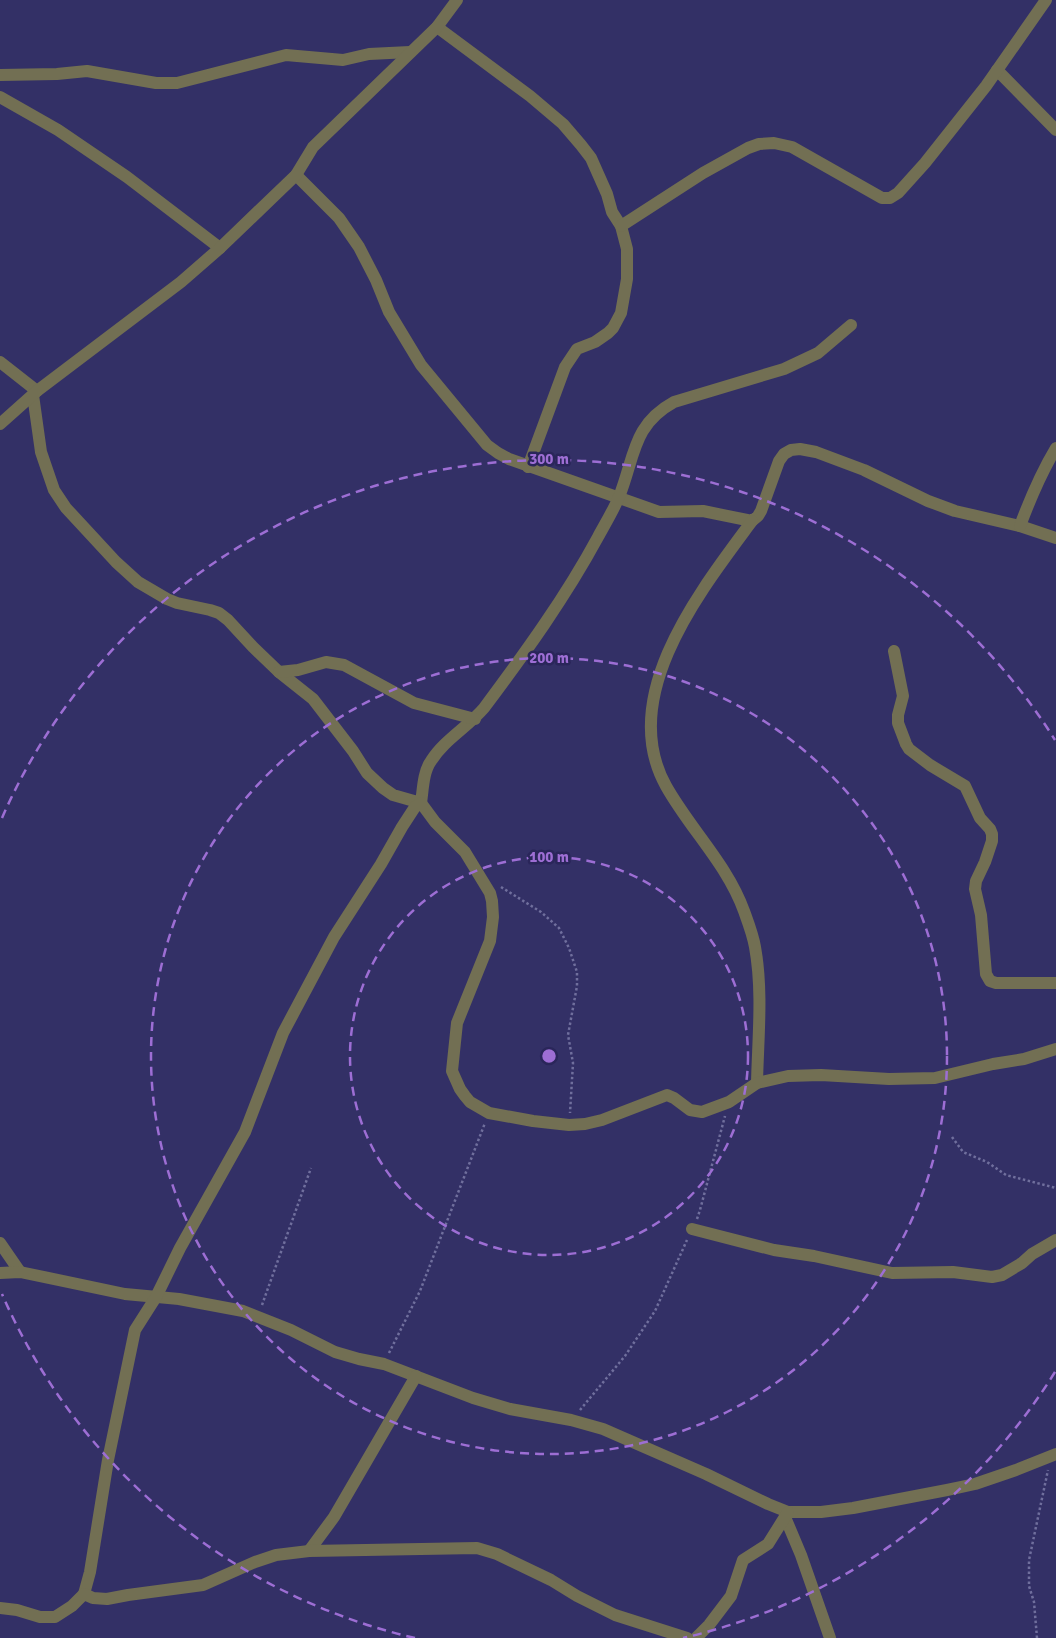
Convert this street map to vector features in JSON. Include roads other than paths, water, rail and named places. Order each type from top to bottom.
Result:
[{"type":"street","points":[[0,424],[35,393],[181,282],[220,248],[296,175],[313,147],[437,27],[457,0]]},
{"type":"street","points":[[621,226],[703,173],[748,148],[759,144],[774,143],[792,147],[882,198],[890,198],[898,193],[925,163],[997,70],[1046,0]]},
{"type":"street","points":[[437,27],[530,96],[562,124],[582,145],[591,158],[607,194],[612,212],[621,226],[627,249],[627,279],[621,313],[608,333],[595,342],[577,348],[572,355],[565,367],[528,467]]},
{"type":"street","points":[[0,75],[57,74],[87,71],[156,83],[177,83],[286,55],[343,60],[369,54],[410,52]]},
{"type":"street","points":[[997,70],[1056,130]]},
{"type":"street","points":[[0,97],[58,130],[112,166],[220,248]]},
{"type":"street","points":[[296,175],[339,218],[359,247],[376,280],[389,312],[420,365],[487,445],[498,453],[528,467],[659,512],[704,511],[752,521]]},
{"type":"street","points":[[0,1608],[17,1610],[40,1617],[56,1617],[72,1606],[84,1594],[90,1572],[108,1460],[135,1330],[156,1297],[180,1248],[245,1132],[283,1033],[334,937],[382,864],[402,827],[415,807],[421,803],[430,762],[448,742],[475,719],[538,634],[581,569],[618,498],[642,430],[661,409],[674,402],[766,375],[801,362],[818,353],[851,325]]},
{"type":"street","points":[[0,362],[35,393],[41,452],[54,490],[66,508],[116,562],[138,582],[176,603],[219,613],[228,620],[279,672],[313,699],[353,751],[366,773],[393,794],[421,803],[435,822],[465,852],[490,893],[493,916],[490,941],[457,1023],[452,1071],[460,1089],[470,1102],[489,1113],[533,1121],[569,1125],[585,1124],[602,1120],[667,1095],[690,1110],[697,1112],[712,1110],[729,1102],[757,1083],[788,1076],[809,1075],[889,1079],[936,1078],[993,1064],[1024,1059],[1056,1049]]},
{"type":"street","points":[[1020,526],[1035,488],[1056,448]]},
{"type":"street","points":[[757,1083],[759,978],[755,945],[743,909],[728,876],[683,814],[665,784],[655,763],[651,739],[651,719],[657,680],[694,603],[752,521],[758,516],[779,460],[791,450],[800,449],[816,452],[864,470],[928,501],[955,511],[1020,526],[1056,538]]},
{"type":"street","points":[[894,650],[903,696],[898,715],[898,724],[906,744],[909,749],[930,765],[965,786],[980,818],[992,834],[992,841],[976,881],[975,889],[981,916],[986,974],[990,981],[996,983],[1056,983]]},
{"type":"street","points":[[279,672],[298,670],[326,662],[344,665],[414,703],[475,719]]},
{"type":"street","points":[[692,1229],[774,1250],[814,1256],[892,1273],[953,1272],[992,1277],[1002,1276],[1022,1264],[1032,1254],[1056,1240]]},
{"type":"street","points":[[0,1242],[20,1272]]},
{"type":"street","points":[[0,1273],[20,1272],[91,1288],[226,1308],[258,1316],[336,1352],[384,1364],[473,1398],[510,1409],[571,1420],[603,1429],[706,1474],[787,1514],[853,1508],[975,1484],[1054,1455]]},
{"type":"street","points":[[310,1551],[334,1517],[416,1376]]},
{"type":"street","points":[[696,1638],[709,1625],[731,1596],[743,1560],[768,1544],[787,1514]]},
{"type":"street","points":[[787,1514],[830,1638]]},
{"type":"street","points":[[84,1594],[93,1598],[107,1599],[202,1585],[276,1555],[310,1551],[463,1548],[489,1551],[552,1580],[577,1596],[615,1615],[687,1638]]}]
